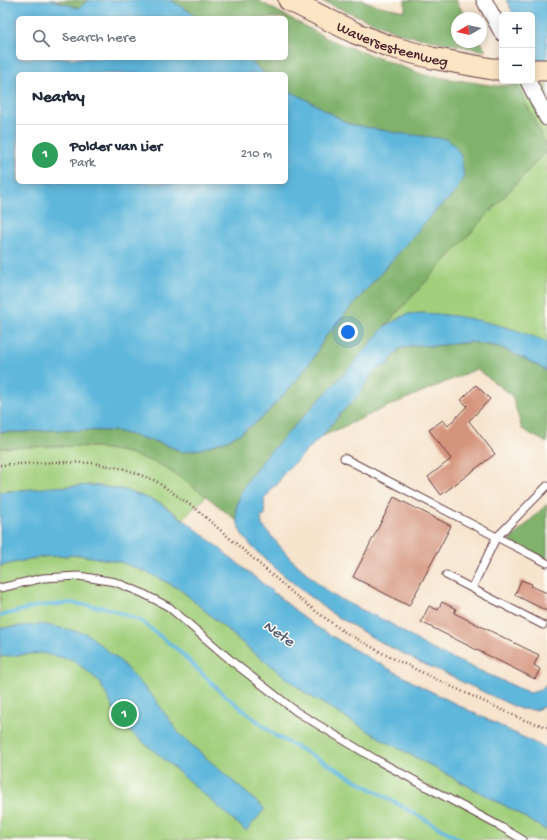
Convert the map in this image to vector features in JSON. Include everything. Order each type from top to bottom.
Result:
[{"type":"main road","name":"Waversesteenweg","points":[[289,0],[355,33],[388,46],[432,58],[497,69]]},
{"type":"main road","points":[[535,70],[547,70]]},
{"type":"street","points":[[484,0],[499,28]]},
{"type":"street","points":[[530,84],[547,118]]},
{"type":"lane","points":[[344,458],[496,538],[547,563]]},
{"type":"lane","points":[[472,588],[496,538],[547,486]]},
{"type":"lane","points":[[446,575],[543,625]]},
{"type":"lane","points":[[0,588],[43,578],[79,576],[115,582],[142,593],[169,607],[234,663],[297,712],[375,759],[523,840]]},
{"type":"path","points":[[0,465],[55,462],[93,463],[125,469],[156,481],[196,509],[295,596],[343,631],[384,654],[444,683],[524,720],[547,727]]},
{"type":"green space","points":[[52,0],[88,0],[79,8]]},
{"type":"green space","points":[[171,0],[257,0],[286,16],[194,16]]},
{"type":"green space","points":[[319,0],[363,0],[375,5],[405,11],[405,0],[456,0],[463,12],[451,12],[451,44],[405,35]]},
{"type":"green space","points":[[288,17],[330,40],[424,75],[496,86],[517,85],[547,146],[547,150],[385,326],[352,365],[268,454],[250,477],[241,492],[236,508],[237,521],[206,496],[163,466],[129,453],[95,447],[55,446],[0,448],[0,432],[51,430],[116,431],[161,443],[183,452],[201,449],[230,439],[241,433],[263,417],[296,381],[314,357],[325,337],[436,210],[455,193],[397,133],[349,124],[288,90],[288,72],[263,72],[249,60],[288,60]]},
{"type":"green space","points":[[471,48],[484,48],[486,51]]},
{"type":"green space","points":[[517,85],[547,85],[547,146]]},
{"type":"green space","points":[[547,150],[547,342],[510,328],[407,314],[385,326]]},
{"type":"green space","points":[[471,342],[500,347],[547,371],[547,443],[522,429],[512,396],[477,369],[391,405],[321,437],[355,399],[373,373],[377,369],[387,365],[399,349],[415,345],[433,346]]},
{"type":"green space","points":[[55,446],[95,447],[129,453],[163,466],[206,496],[183,519],[160,503],[126,490],[93,485],[0,492],[0,448]]},
{"type":"green space","points":[[547,504],[547,559],[509,541]]},
{"type":"green space","points":[[80,555],[120,562],[151,574],[181,590],[247,647],[309,695],[385,741],[511,809],[547,831],[547,840],[0,840],[0,566],[40,557]]},
{"type":"water","points":[[0,0],[52,0],[79,8],[88,0],[171,0],[194,16],[16,16],[16,60],[249,60],[263,72],[16,72],[16,184],[288,184],[288,90],[349,124],[397,133],[447,139],[456,147],[461,156],[464,176],[455,193],[436,210],[325,337],[314,357],[296,381],[263,417],[241,433],[230,439],[201,449],[183,452],[161,443],[116,431],[51,430],[0,432]]},
{"type":"water","points":[[506,0],[547,0],[547,78],[535,55],[535,12],[512,12]]},
{"type":"water","points":[[422,313],[455,316],[488,322],[547,342],[547,371],[500,347],[471,342],[433,346],[415,345],[399,349],[387,365],[377,369],[373,373],[355,399],[321,437],[283,474],[277,485],[271,488],[264,499],[265,516],[261,517],[262,525],[290,558],[330,594],[388,622],[429,648],[530,693],[540,690],[547,683],[547,705],[536,710],[520,709],[452,676],[419,662],[375,639],[328,611],[254,549],[242,535],[237,521],[236,508],[241,492],[250,477],[268,454],[352,365],[385,326],[407,314]]},
{"type":"water","name":"Nete","points":[[93,485],[126,490],[160,503],[191,525],[312,624],[355,650],[426,689],[547,749],[547,831],[511,809],[385,741],[308,695],[247,647],[181,590],[151,574],[120,562],[80,555],[40,557],[0,566],[0,492]]},
{"type":"water","points":[[42,624],[86,633],[119,660],[155,699],[180,735],[265,809],[246,831],[159,755],[122,725],[99,681],[73,660],[41,653],[0,657],[0,628]]},
{"type":"building","points":[[476,385],[490,399],[469,421],[495,454],[441,495],[428,477],[451,459],[429,430],[443,420],[448,426],[467,406],[461,400]]},
{"type":"building","points":[[394,497],[451,526],[409,606],[353,577]]},
{"type":"building","points":[[521,580],[532,584],[531,586],[547,593],[547,611],[515,595]]},
{"type":"building","points":[[442,602],[456,609],[454,613],[539,655],[534,665],[540,669],[535,679],[421,622],[429,606],[438,610]]},
{"type":"waterway","points":[[0,616],[38,606],[72,603],[107,608],[141,621],[178,650],[221,692],[276,736],[461,840]]},
{"type":"place","name":"Polder van Lier","points":[[124,714]]}]
